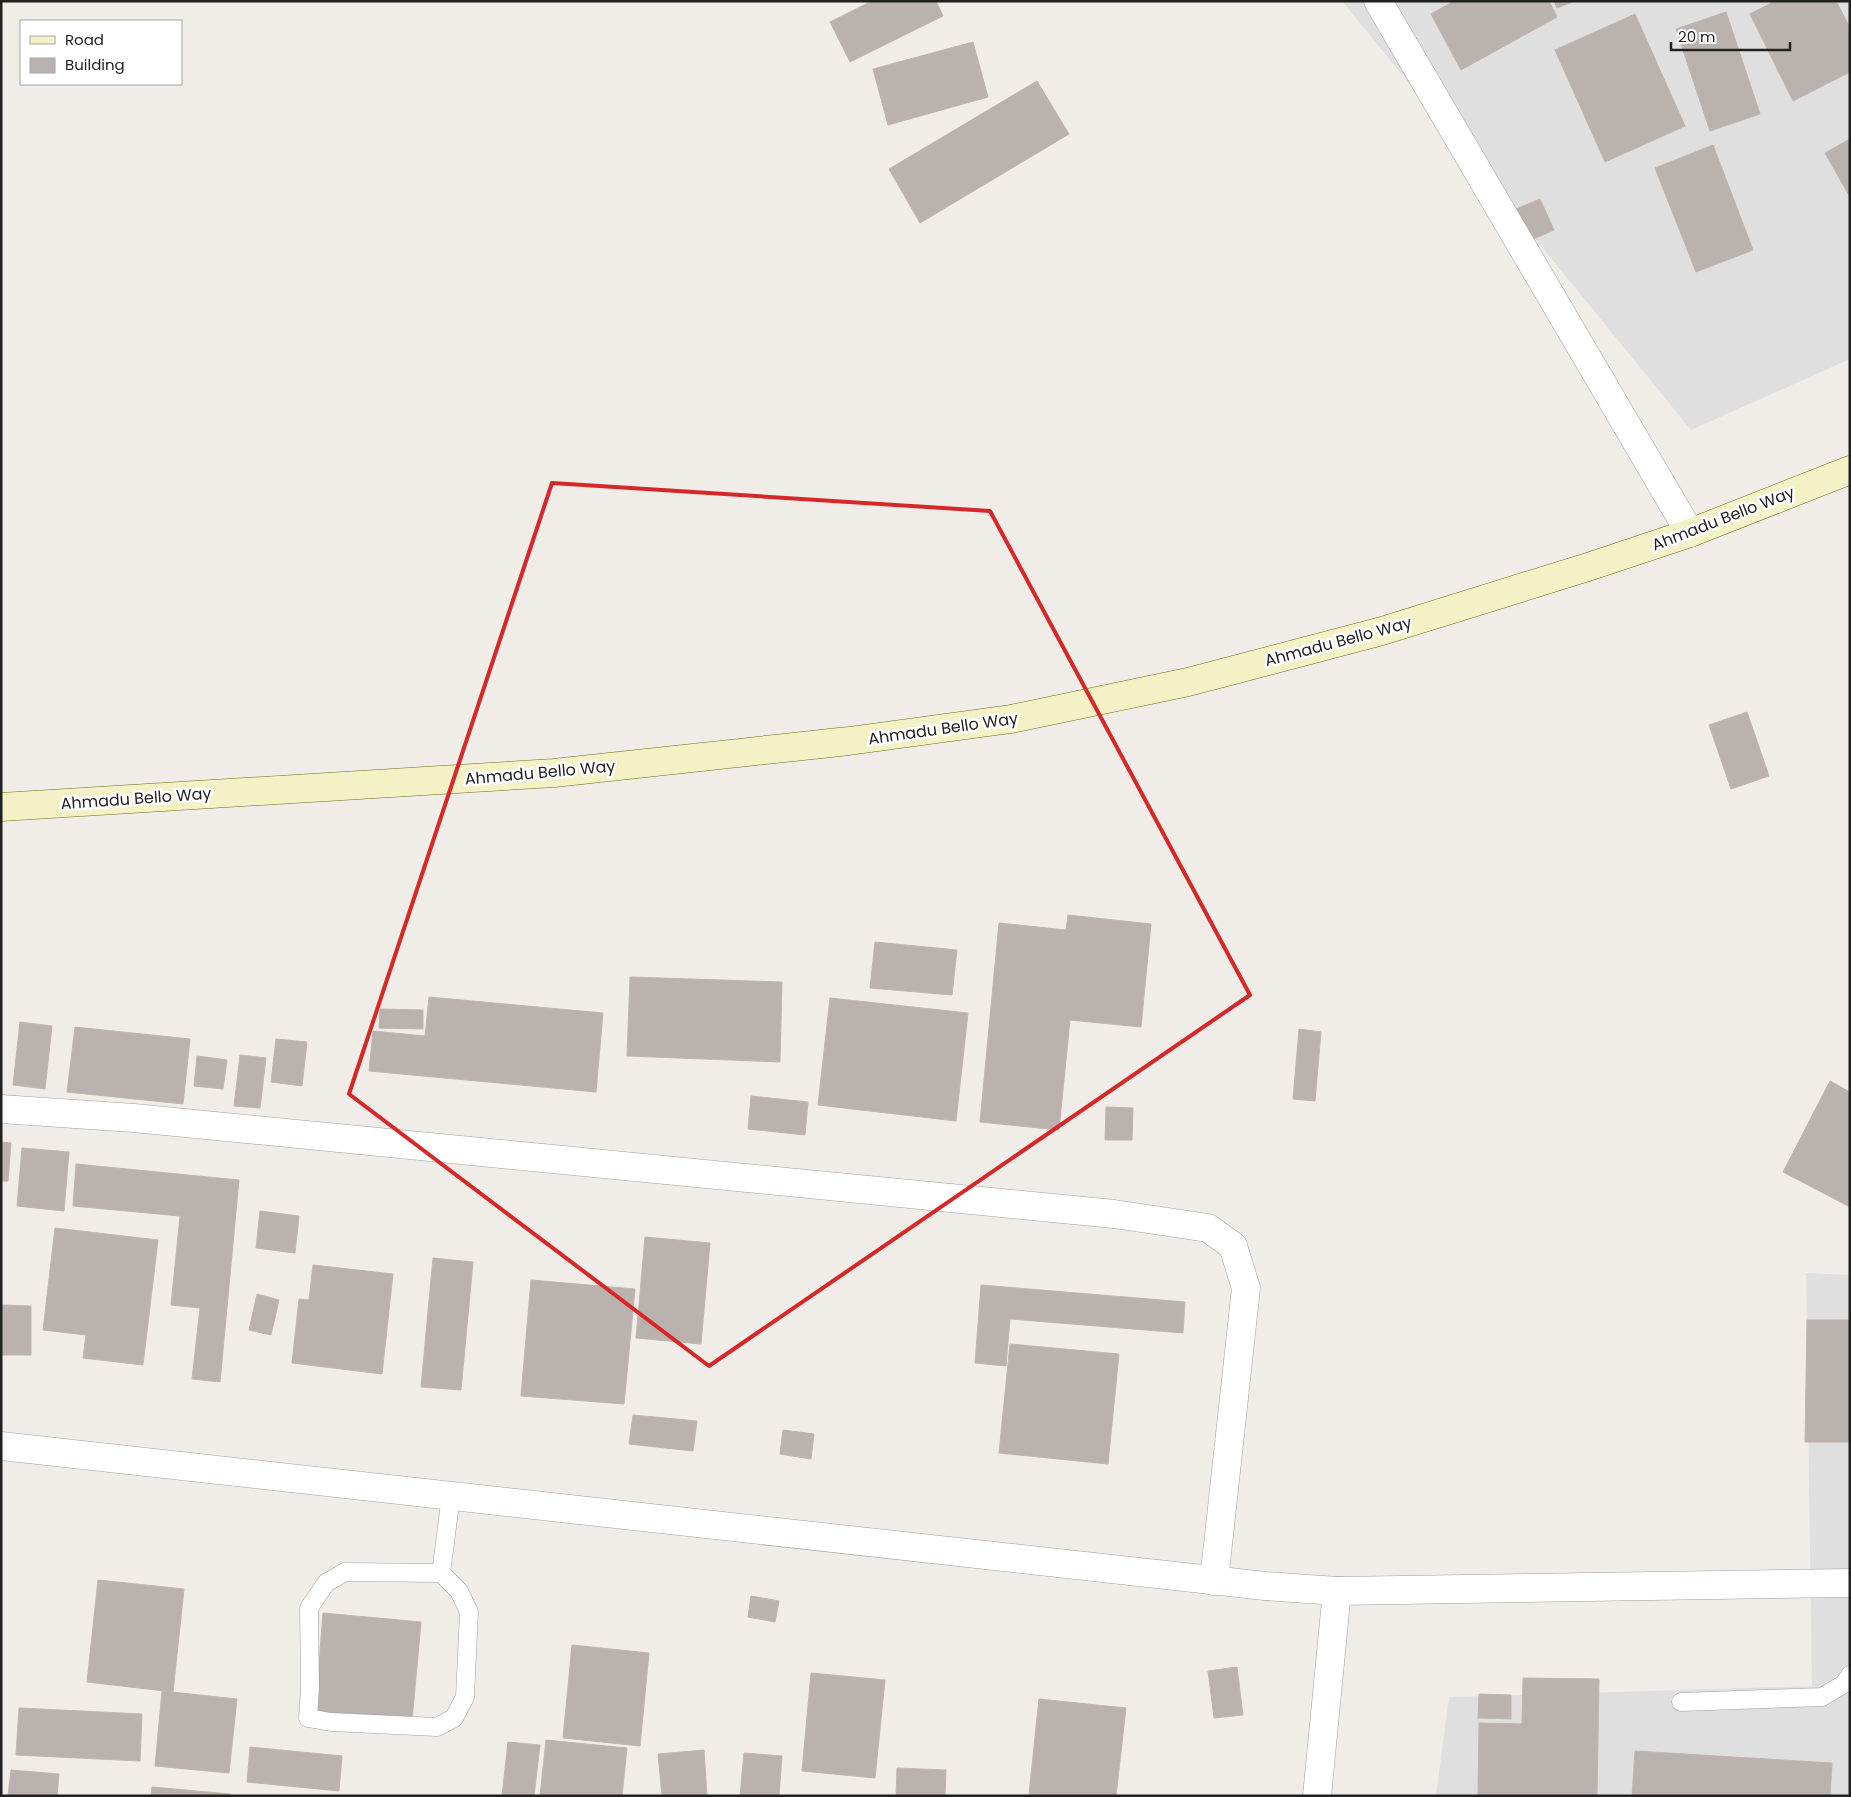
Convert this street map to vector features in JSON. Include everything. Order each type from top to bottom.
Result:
[{"type":"main road","name":"Ahmadu Bello Way","points":[[1,807],[554,773],[849,741],[1011,719],[1188,682],[1382,631],[1690,533],[1850,470]]},
{"type":"street","points":[[1378,1],[1690,533]]},
{"type":"street","points":[[1,1109],[134,1118],[1094,1212],[1208,1228],[1233,1246],[1246,1288],[1214,1581]]},
{"type":"street","points":[[1,1446],[1214,1581],[1338,1591],[1850,1583]]},
{"type":"street","points":[[1317,1796],[1338,1591]]},
{"type":"lane","points":[[441,1573],[451,1496]]},
{"type":"lane","points":[[346,1572],[441,1573],[459,1591],[469,1612],[465,1697],[454,1718],[437,1727],[331,1722],[308,1718],[310,1688],[309,1608],[326,1583],[346,1572]]},
{"type":"lane","points":[[1681,1702],[1822,1697],[1844,1684],[1850,1675]]},
{"type":"highlighted area","points":[[552,483],[990,511],[1250,995],[709,1366],[349,1094]]},
{"type":"shaded area","points":[[1342,1],[1850,1],[1850,359],[1691,430]]},
{"type":"shaded area","points":[[1806,1273],[1850,1275],[1850,1796],[1436,1796],[1449,1697],[1812,1686]]},
{"type":"building","points":[[872,1],[936,1],[943,16],[850,62],[830,22]]},
{"type":"building","points":[[1454,1],[1549,1],[1557,17],[1461,70],[1431,14]]},
{"type":"building","points":[[1554,1],[1575,1],[1557,8]]},
{"type":"building","points":[[1775,1],[1836,1],[1850,28],[1850,72],[1793,101],[1750,14]]},
{"type":"building","points":[[1726,12],[1760,114],[1710,131],[1676,29]]},
{"type":"building","points":[[1635,14],[1685,126],[1605,162],[1555,50]]},
{"type":"building","points":[[973,42],[988,97],[888,125],[873,69]]},
{"type":"building","points":[[1037,81],[1069,134],[920,223],[889,169]]},
{"type":"building","points":[[1850,139],[1850,197],[1825,153]]},
{"type":"building","points":[[1713,145],[1753,250],[1696,272],[1655,168]]},
{"type":"building","points":[[1540,199],[1554,230],[1531,240],[1516,209]]},
{"type":"building","points":[[1747,712],[1769,776],[1731,789],[1709,725]]},
{"type":"building","points":[[1068,915],[1151,924],[1141,1027],[1070,1020],[1059,1130],[980,1122],[999,923],[1066,930]]},
{"type":"building","points":[[875,942],[957,950],[952,995],[870,988]]},
{"type":"building","points":[[630,977],[782,982],[780,1062],[627,1056]]},
{"type":"building","points":[[429,997],[603,1013],[596,1092],[369,1071],[373,1031],[425,1036]]},
{"type":"building","points":[[830,998],[968,1013],[956,1121],[818,1105]]},
{"type":"building","points":[[380,1009],[423,1010],[423,1029],[379,1028]]},
{"type":"building","points":[[20,1022],[52,1026],[45,1089],[13,1085]]},
{"type":"building","points":[[75,1027],[190,1039],[183,1104],[67,1092]]},
{"type":"building","points":[[1299,1029],[1321,1032],[1315,1101],[1293,1099]]},
{"type":"building","points":[[276,1039],[307,1042],[302,1086],[271,1082]]},
{"type":"building","points":[[240,1055],[266,1058],[260,1108],[234,1106]]},
{"type":"building","points":[[197,1056],[227,1060],[223,1089],[194,1086]]},
{"type":"building","points":[[1830,1081],[1850,1092],[1850,1207],[1783,1172]]},
{"type":"building","points":[[751,1096],[808,1102],[805,1135],[748,1129]]},
{"type":"building","points":[[1106,1107],[1133,1108],[1132,1140],[1105,1140]]},
{"type":"building","points":[[1,1142],[11,1143],[8,1181],[1,1181]]},
{"type":"building","points":[[22,1148],[69,1152],[64,1211],[17,1206]]},
{"type":"building","points":[[76,1164],[239,1180],[220,1382],[192,1379],[200,1308],[171,1305],[180,1216],[73,1206]]},
{"type":"building","points":[[260,1211],[299,1216],[295,1253],[256,1248]]},
{"type":"building","points":[[55,1228],[158,1240],[143,1365],[83,1358],[86,1335],[43,1330]]},
{"type":"building","points":[[645,1237],[710,1243],[701,1344],[636,1338]]},
{"type":"building","points":[[433,1258],[473,1262],[461,1390],[421,1387]]},
{"type":"building","points":[[313,1265],[393,1274],[382,1374],[292,1363],[299,1299],[309,1300]]},
{"type":"building","points":[[531,1280],[635,1289],[624,1404],[521,1396]]},
{"type":"building","points":[[981,1285],[1185,1302],[1183,1333],[1010,1319],[1006,1366],[975,1363]]},
{"type":"building","points":[[257,1294],[279,1300],[271,1335],[249,1330]]},
{"type":"building","points":[[2,1305],[31,1306],[31,1355],[1,1355]]},
{"type":"building","points":[[1807,1320],[1850,1320],[1850,1442],[1805,1442]]},
{"type":"building","points":[[1010,1344],[1119,1354],[1108,1464],[999,1453]]},
{"type":"building","points":[[633,1415],[697,1421],[693,1451],[629,1444]]},
{"type":"building","points":[[783,1430],[814,1434],[811,1459],[780,1454]]},
{"type":"building","points":[[98,1580],[184,1589],[173,1692],[87,1682]]},
{"type":"building","points":[[751,1596],[779,1601],[775,1622],[748,1617]]},
{"type":"building","points":[[323,1613],[421,1622],[412,1721],[315,1713]]},
{"type":"building","points":[[572,1645],[649,1653],[640,1746],[563,1738]]},
{"type":"building","points":[[1237,1667],[1243,1715],[1214,1718],[1208,1671]]},
{"type":"building","points":[[811,1673],[885,1680],[875,1778],[802,1771]]},
{"type":"building","points":[[1523,1678],[1599,1679],[1597,1796],[1478,1796],[1479,1723],[1522,1724]]},
{"type":"building","points":[[162,1691],[237,1699],[229,1773],[155,1766]]},
{"type":"building","points":[[1479,1694],[1511,1695],[1511,1719],[1478,1718]]},
{"type":"building","points":[[1039,1699],[1126,1708],[1116,1796],[1046,1796],[1029,1794]]},
{"type":"building","points":[[19,1708],[142,1714],[140,1761],[16,1755]]},
{"type":"building","points":[[546,1740],[627,1748],[622,1796],[540,1796]]},
{"type":"building","points":[[508,1742],[540,1745],[534,1796],[502,1796]]},
{"type":"building","points":[[250,1747],[342,1756],[339,1791],[247,1782]]},
{"type":"building","points":[[704,1750],[707,1796],[662,1796],[658,1754]]},
{"type":"building","points":[[1635,1751],[1832,1763],[1830,1796],[1632,1796]]},
{"type":"building","points":[[744,1753],[782,1756],[779,1796],[740,1796]]},
{"type":"building","points":[[897,1768],[946,1770],[945,1796],[896,1796]]},
{"type":"building","points":[[11,1770],[59,1774],[57,1796],[8,1796]]},
{"type":"building","points":[[152,1787],[230,1794],[230,1796],[151,1796]]}]
